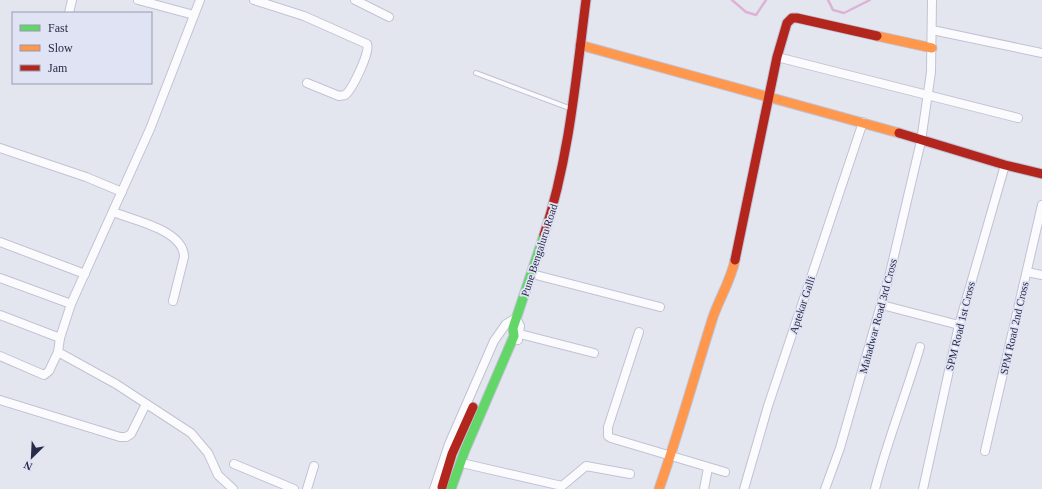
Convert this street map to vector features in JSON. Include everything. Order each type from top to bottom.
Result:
[{"type":"street","points":[[69,12],[72,0]]},
{"type":"street","points":[[138,0],[157,3],[194,15]]},
{"type":"street","points":[[0,356],[44,375],[49,372],[58,352],[60,338],[71,304],[150,128],[200,0]]},
{"type":"street","points":[[254,0],[304,16],[367,44],[368,50],[352,87],[345,95],[339,96],[307,83]]},
{"type":"street","points":[[355,0],[388,17]]},
{"type":"street","name":"Pune Bengaluru Road","points":[[451,489],[465,450],[516,331],[516,318],[555,202],[568,141],[586,0]]},
{"type":"street","name":"Mahadwar Road 3rd Cross","points":[[825,489],[840,448],[882,305],[921,141],[929,96],[932,48],[932,0]]},
{"type":"street","points":[[659,489],[671,456],[714,315],[732,275],[768,98],[777,57],[787,23],[792,18],[932,48]]},
{"type":"street","points":[[932,30],[1042,53]]},
{"type":"street","points":[[580,45],[768,98],[862,122],[921,141],[1042,174]]},
{"type":"street","points":[[777,57],[1018,118]]},
{"type":"street","name":"Aptekar Galli","points":[[744,489],[768,406],[862,122]]},
{"type":"street","points":[[0,148],[86,177],[122,192]]},
{"type":"street","name":"SPM Road 1st Cross","points":[[923,489],[959,325],[1005,165]]},
{"type":"street","name":"SPM Road 2nd Cross","points":[[985,451],[1042,205]]},
{"type":"street","points":[[113,212],[173,236],[179,243],[184,251],[184,257],[172,301]]},
{"type":"street","points":[[0,242],[85,274]]},
{"type":"street","points":[[1027,272],[1042,275]]},
{"type":"street","points":[[532,274],[660,307]]},
{"type":"street","points":[[0,278],[71,304]]},
{"type":"street","points":[[882,305],[959,325]]},
{"type":"street","points":[[0,314],[60,338]]},
{"type":"street","points":[[434,489],[449,444],[494,341],[506,324],[516,318]]},
{"type":"street","points":[[442,489],[452,454],[506,332],[516,331],[594,353]]},
{"type":"street","points":[[458,489],[466,464],[517,345],[516,331]]},
{"type":"street","points":[[639,332],[607,432],[611,438],[725,472]]},
{"type":"street","points":[[874,489],[920,348]]},
{"type":"street","points":[[58,352],[116,384],[191,433],[208,453],[218,476],[233,489]]},
{"type":"street","points":[[0,400],[120,437],[126,437],[131,434],[146,404]]},
{"type":"street","points":[[234,464],[294,489]]},
{"type":"street","points":[[466,464],[562,486],[586,466],[630,474]]},
{"type":"street","points":[[307,489],[314,466]]},
{"type":"street","points":[[704,489],[708,468]]},
{"type":"lane","points":[[476,73],[572,110]]},
{"type":"waterway","points":[[732,0],[746,12],[756,15],[766,0]]},
{"type":"waterway","points":[[828,0],[833,10],[844,13],[870,0]]},
{"type":"traffic: fast","points":[[451,489],[465,450],[514,336],[513,328],[544,235]]},
{"type":"traffic: slow","points":[[877,36],[932,48]]},
{"type":"traffic: slow","points":[[580,45],[899,133]]},
{"type":"traffic: slow","points":[[659,489],[713,317],[731,275],[735,260]]},
{"type":"traffic: jam","points":[[544,235],[553,206],[566,148],[586,0]]},
{"type":"traffic: jam","points":[[735,260],[777,57],[787,23],[792,18],[797,18],[877,36]]},
{"type":"traffic: jam","points":[[899,133],[1005,165],[1042,174]]},
{"type":"traffic: jam","points":[[442,487],[452,454],[473,407]]}]
